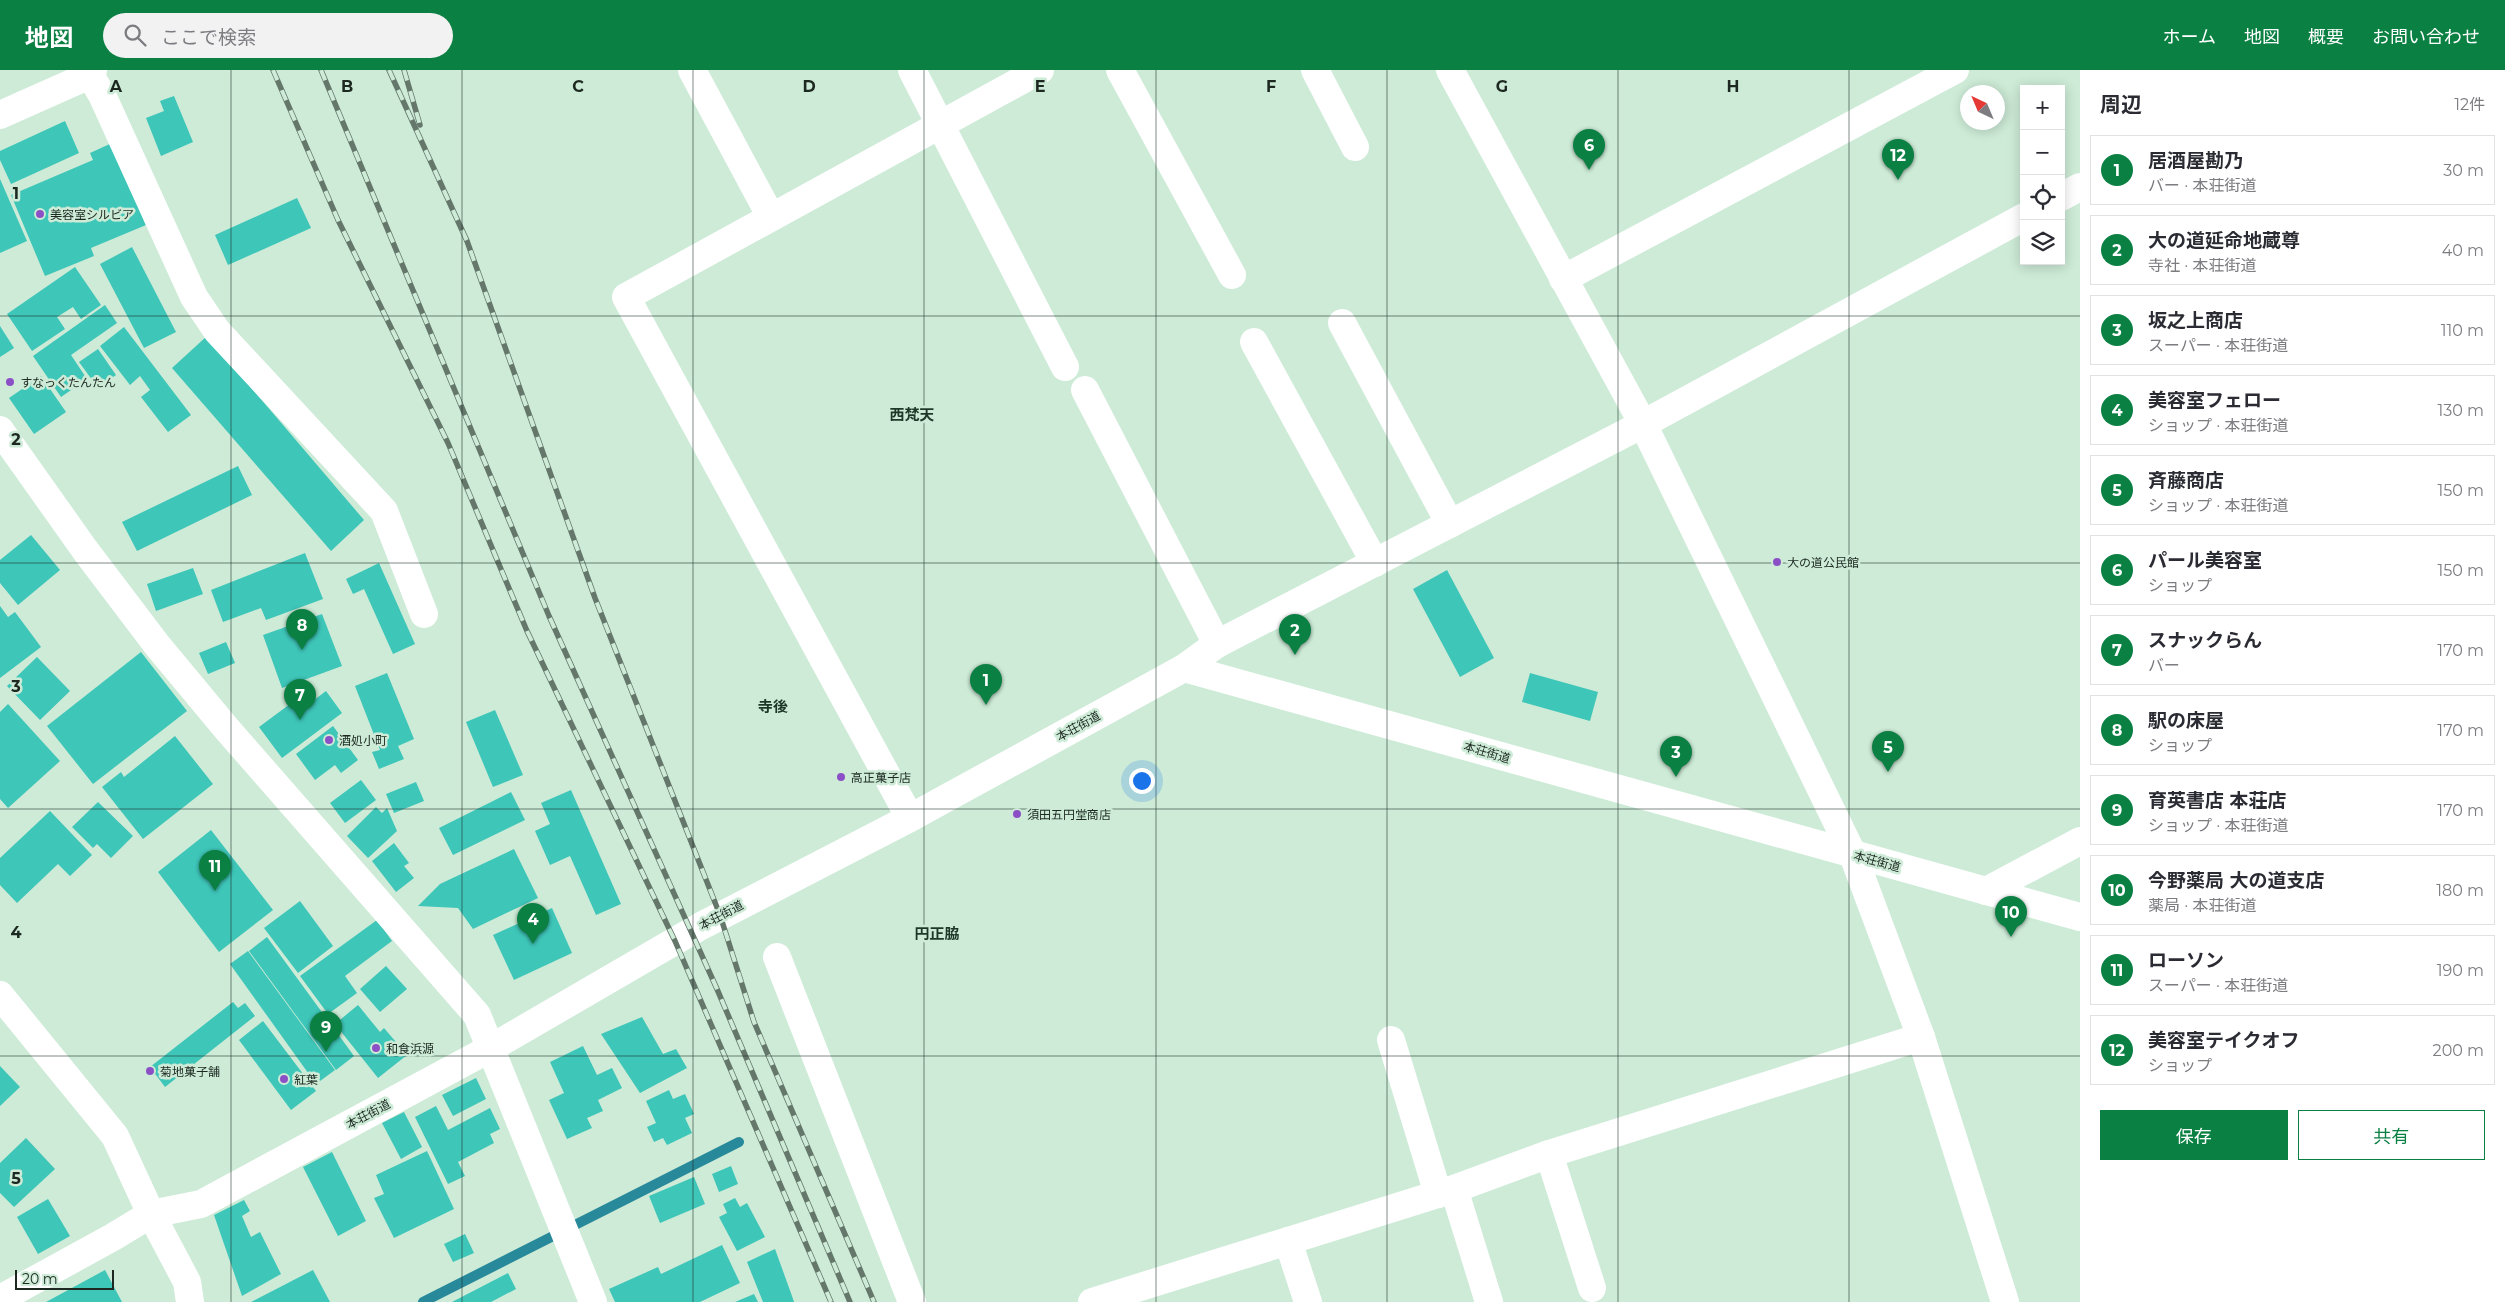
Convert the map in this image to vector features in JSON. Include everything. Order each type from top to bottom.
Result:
[{"type":"street","points":[[692,70],[771,216]]},
{"type":"street","points":[[912,70],[1065,367]]},
{"type":"street","points":[[910,818],[626,297],[1040,70]]},
{"type":"street","points":[[1120,70],[1232,275]]},
{"type":"street","points":[[1315,70],[1355,147]]},
{"type":"street","points":[[1450,70],[1643,424],[1853,855],[1921,1037],[2005,1302]]},
{"type":"street","points":[[1563,279],[1955,70]]},
{"type":"street","points":[[0,115],[92,73],[194,297],[217,330],[384,511],[424,614]]},
{"type":"street","points":[[2065,195],[2080,187]]},
{"type":"street","points":[[1184,668],[1217,644],[1643,424],[2020,219]]},
{"type":"street","points":[[1342,323],[1450,524]]},
{"type":"street","points":[[1254,342],[1375,563]]},
{"type":"street","points":[[1085,390],[1217,644]]},
{"type":"street","points":[[0,430],[85,550],[157,645],[226,728],[477,1015],[593,1302]]},
{"type":"street","name":"本荘街道","points":[[151,1214],[202,1204],[491,1048],[701,926],[910,818],[1184,668],[2080,917]]},
{"type":"street","points":[[1986,891],[2080,841]]},
{"type":"street","points":[[777,957],[912,1302]]},
{"type":"street","points":[[0,995],[115,1136],[151,1214],[187,1282],[190,1302]]},
{"type":"street","points":[[1092,1302],[1446,1192],[1549,1154],[1921,1037]]},
{"type":"street","points":[[1391,1040],[1446,1192],[1489,1302]]},
{"type":"street","points":[[1549,1154],[1592,1288]]},
{"type":"street","points":[[0,1299],[151,1214]]},
{"type":"street","points":[[1288,1241],[1308,1302]]},
{"type":"building","points":[[174,96],[193,142],[161,156],[146,118],[164,111],[160,101]]},
{"type":"building","points":[[65,121],[79,153],[11,184],[0,160],[0,151]]},
{"type":"building","points":[[112,143],[146,225],[91,248],[94,256],[45,276],[11,195],[93,160],[90,153]]},
{"type":"building","points":[[0,179],[27,241],[0,253]]},
{"type":"building","points":[[297,198],[311,228],[228,265],[215,235]]},
{"type":"building","points":[[132,247],[176,332],[144,348],[100,264]]},
{"type":"building","points":[[75,267],[101,305],[81,319],[73,307],[57,317],[65,329],[32,351],[7,314]]},
{"type":"building","points":[[105,305],[117,323],[71,355],[87,379],[61,397],[33,356]]},
{"type":"building","points":[[0,326],[14,348],[0,357]]},
{"type":"building","points":[[124,327],[191,415],[168,432],[141,397],[150,390],[140,376],[130,385],[100,346]]},
{"type":"building","points":[[207,336],[364,520],[331,551],[172,368]]},
{"type":"building","points":[[98,349],[116,375],[98,388],[79,362]]},
{"type":"building","points":[[41,376],[66,412],[34,434],[9,398]]},
{"type":"building","points":[[238,466],[252,495],[137,551],[122,522]]},
{"type":"building","points":[[31,535],[60,570],[18,605],[0,583],[0,560]]},
{"type":"building","points":[[305,553],[323,599],[266,620],[261,608],[223,622],[211,590]]},
{"type":"building","points":[[379,563],[415,644],[393,654],[364,589],[353,594],[346,579]]},
{"type":"building","points":[[193,568],[203,594],[156,611],[147,584]]},
{"type":"building","points":[[1447,570],[1494,658],[1460,677],[1413,589]]},
{"type":"building","points":[[0,606],[8,617],[15,612],[41,647],[0,678]]},
{"type":"building","points":[[322,614],[342,666],[282,688],[263,635]]},
{"type":"building","points":[[226,642],[235,663],[208,674],[199,653]]},
{"type":"building","points":[[141,652],[187,711],[93,784],[47,726]]},
{"type":"building","points":[[37,657],[70,691],[40,720],[7,686]]},
{"type":"building","points":[[387,673],[414,739],[398,746],[404,759],[379,769],[372,752],[380,750],[355,686]]},
{"type":"building","points":[[1530,673],[1598,692],[1590,721],[1522,702]]},
{"type":"building","points":[[326,691],[342,713],[282,758],[259,727],[290,704],[297,713]]},
{"type":"building","points":[[8,704],[60,761],[8,808],[0,799],[0,712]]},
{"type":"building","points":[[495,710],[523,775],[493,787],[466,722]]},
{"type":"building","name":"酒処小町","points":[[333,726],[358,760],[341,773],[335,765],[315,780],[296,754]]},
{"type":"building","points":[[175,736],[213,784],[143,839],[102,787],[121,772],[124,777]]},
{"type":"building","points":[[361,780],[376,800],[345,823],[330,803]]},
{"type":"building","points":[[416,782],[424,801],[394,813],[386,794]]},
{"type":"building","points":[[571,790],[621,904],[596,915],[570,856],[550,865],[535,831],[550,824],[541,803]]},
{"type":"building","points":[[511,792],[525,820],[453,855],[439,828]]},
{"type":"building","points":[[98,802],[133,836],[111,858],[97,844],[93,848],[72,827]]},
{"type":"building","points":[[376,807],[382,813],[387,808],[397,831],[368,858],[347,836]]},
{"type":"building","points":[[50,811],[92,855],[70,876],[58,864],[17,903],[0,885],[0,858]]},
{"type":"building","points":[[211,830],[273,910],[219,952],[158,872]]},
{"type":"building","points":[[394,843],[409,863],[404,866],[414,878],[396,892],[372,861]]},
{"type":"building","points":[[514,849],[538,898],[473,929],[458,908],[418,906],[440,884]]},
{"type":"building","points":[[300,901],[333,946],[298,973],[264,928]]},
{"type":"building","points":[[552,908],[572,953],[514,980],[493,935]]},
{"type":"building","points":[[377,920],[392,941],[345,976],[357,993],[328,1014],[300,976]]},
{"type":"building","points":[[267,937],[354,1056],[336,1070],[249,951]]},
{"type":"building","points":[[248,951],[335,1070],[316,1084],[230,964]]},
{"type":"building","points":[[386,966],[407,989],[380,1012],[360,989]]},
{"type":"building","points":[[233,1002],[238,1008],[245,1003],[255,1016],[165,1087],[150,1067]]},
{"type":"building","points":[[358,1005],[380,1032],[384,1028],[407,1055],[378,1078],[335,1024]]},
{"type":"building","points":[[642,1017],[663,1054],[676,1049],[687,1068],[640,1093],[601,1034]]},
{"type":"building","points":[[263,1021],[316,1091],[291,1110],[239,1040]]},
{"type":"building","points":[[583,1046],[597,1075],[612,1068],[622,1088],[598,1100],[603,1111],[587,1118],[592,1128],[567,1139],[549,1100],[564,1093],[550,1062]]},
{"type":"building","points":[[0,1066],[20,1087],[0,1106]]},
{"type":"building","points":[[476,1078],[486,1099],[453,1116],[442,1095]]},
{"type":"building","points":[[669,1090],[673,1099],[685,1094],[694,1114],[685,1118],[692,1133],[667,1145],[663,1138],[654,1142],[647,1127],[656,1123],[646,1101]]},
{"type":"building","points":[[436,1106],[448,1130],[490,1108],[500,1129],[490,1134],[494,1143],[458,1162],[465,1176],[448,1184],[415,1117]]},
{"type":"building","points":[[404,1112],[422,1147],[401,1159],[382,1123]]},
{"type":"building","points":[[26,1138],[55,1169],[14,1207],[0,1193],[0,1163]]},
{"type":"building","points":[[427,1151],[454,1209],[394,1238],[374,1198],[384,1194],[376,1175]]},
{"type":"building","points":[[332,1152],[366,1221],[338,1236],[303,1167]]},
{"type":"building","points":[[731,1166],[738,1184],[719,1192],[712,1174]]},
{"type":"building","points":[[694,1177],[705,1204],[660,1223],[649,1196]]},
{"type":"building","points":[[735,1198],[740,1207],[747,1203],[765,1237],[737,1251],[719,1217],[727,1213],[723,1204]]},
{"type":"building","points":[[48,1199],[70,1236],[38,1254],[17,1217]]},
{"type":"building","points":[[244,1200],[250,1211],[242,1216],[251,1237],[260,1232],[281,1274],[242,1296],[214,1215]]},
{"type":"building","points":[[465,1234],[474,1253],[453,1262],[444,1244]]},
{"type":"building","points":[[722,1245],[740,1283],[700,1302],[615,1302],[609,1289],[658,1267],[661,1274]]},
{"type":"building","points":[[775,1249],[794,1302],[763,1302],[747,1262]]},
{"type":"building","points":[[105,1270],[122,1302],[46,1302]]},
{"type":"building","points":[[313,1270],[330,1302],[251,1302]]},
{"type":"building","points":[[508,1273],[516,1289],[491,1302],[452,1302]]},
{"type":"building","points":[[754,1294],[758,1302],[735,1302]]},
{"type":"waterway","points":[[423,1302],[739,1142]]},
{"type":"railway","points":[[273,70],[338,220],[448,443],[527,631],[675,941],[831,1302]]},
{"type":"railway","points":[[321,70],[549,616],[717,989],[850,1302]]},
{"type":"railway","points":[[389,70],[467,241],[595,598],[720,915],[754,1022],[874,1302]]},
{"type":"railway","points":[[404,70],[420,125]]},
{"type":"place","name":"パール美容室","points":[[1589,170]]},
{"type":"place","name":"美容室テイクオフ","points":[[1898,180]]},
{"type":"place","name":"美容室シルビア","points":[[40,214]]},
{"type":"place","name":"すなっくたんたん","points":[[10,382]]},
{"type":"place","name":"大の道公民館","points":[[1777,562]]},
{"type":"place","name":"駅の床屋","points":[[302,650]]},
{"type":"place","name":"大の道延命地蔵尊","points":[[1295,655]]},
{"type":"place","name":"居酒屋勘乃","points":[[986,705]]},
{"type":"place","name":"スナックらん","points":[[300,720]]},
{"type":"place","name":"酒処小町","points":[[329,740]]},
{"type":"place","name":"斉藤商店","points":[[1888,772]]},
{"type":"place","name":"高正菓子店","points":[[841,777]]},
{"type":"place","name":"坂之上商店","points":[[1676,777]]},
{"type":"place","name":"須田五円堂商店","points":[[1017,814]]},
{"type":"place","name":"ローソン","points":[[215,891]]},
{"type":"place","name":"今野薬局 大の道支店","points":[[2011,937]]},
{"type":"place","name":"美容室フェロー","points":[[533,944]]},
{"type":"place","name":"和食浜源","points":[[376,1048]]},
{"type":"place","name":"育英書店 本荘店","points":[[326,1052]]},
{"type":"place","name":"菊地菓子舗","points":[[150,1071]]},
{"type":"place","name":"紅葉","points":[[284,1079]]},
{"type":"district","name":"西梵天","points":[[912,414]]},
{"type":"district","name":"寺後","points":[[773,706]]},
{"type":"district","name":"円正脇","points":[[937,933]]}]
